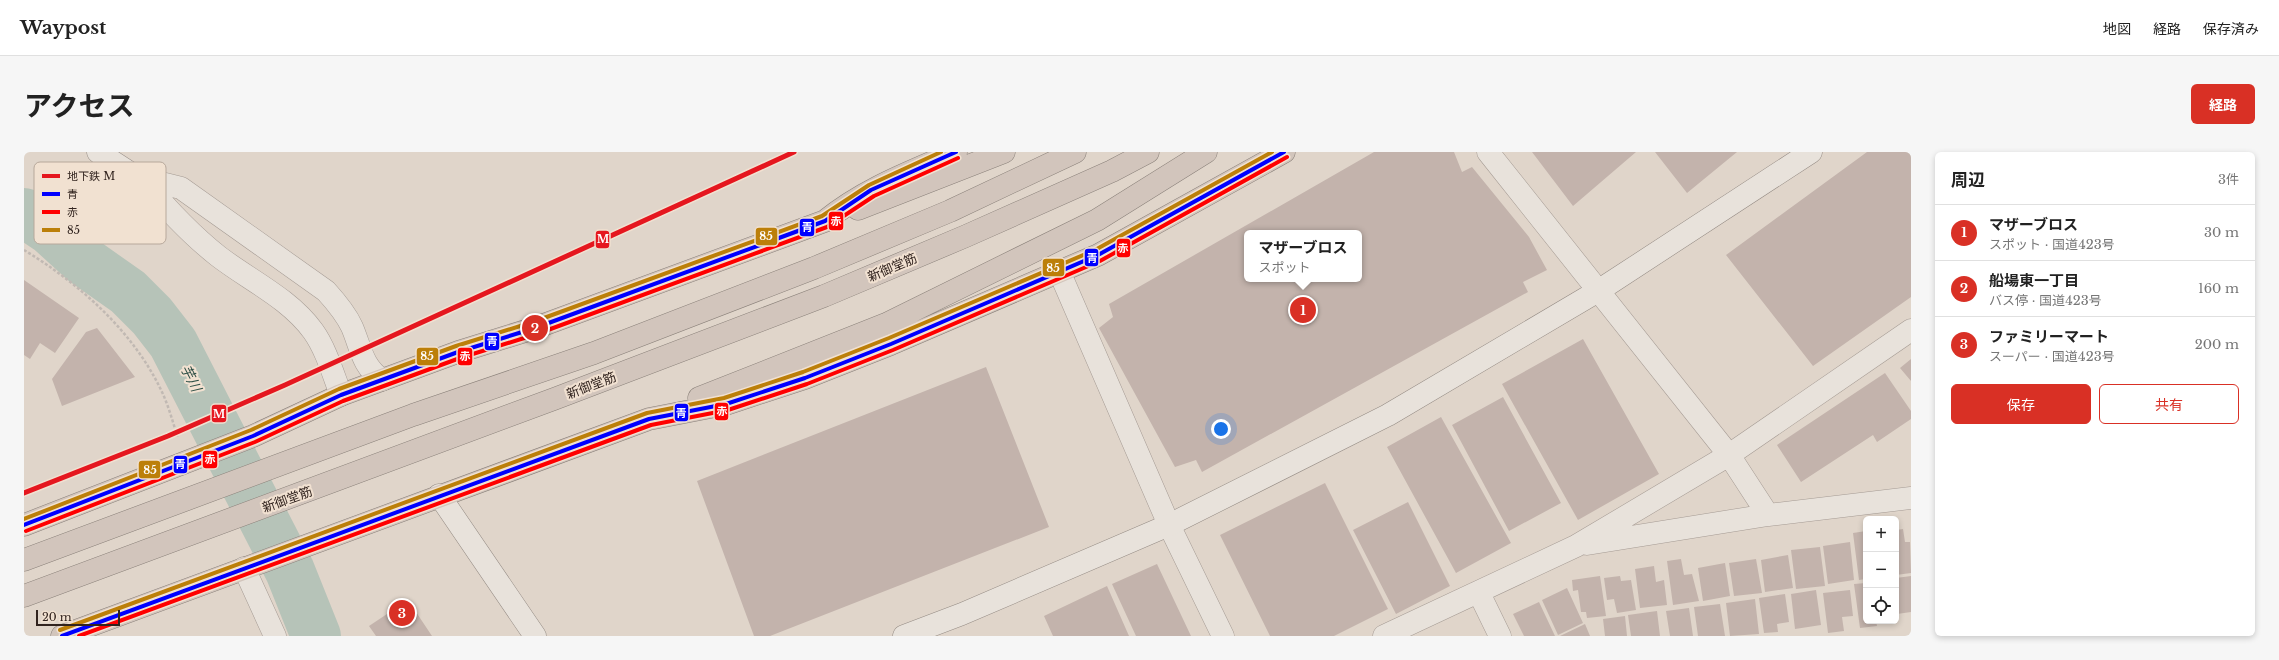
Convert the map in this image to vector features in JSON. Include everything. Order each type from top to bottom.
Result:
[{"type":"highway","points":[[825,221],[846,203],[867,191],[956,152]]},
{"type":"highway","points":[[24,525],[253,436],[341,395],[458,352],[535,328],[891,198],[1004,152]]},
{"type":"highway","points":[[24,560],[413,415],[594,353],[814,268],[950,211],[1075,152]]},
{"type":"highway","name":"新御堂筋","points":[[24,596],[288,499],[824,296],[966,236],[1112,171],[1148,152]]},
{"type":"highway","points":[[62,636],[439,495],[649,419],[886,324],[1097,220],[1206,152]]},
{"type":"highway","points":[[649,419],[726,404],[804,378],[891,344],[1098,255],[1284,152]]},
{"type":"street","points":[[98,152],[113,162]]},
{"type":"street","points":[[1488,152],[1729,454],[1768,516]]},
{"type":"street","points":[[904,636],[962,614],[1169,525],[1388,415],[1598,291],[1811,152]]},
{"type":"street","points":[[166,184],[181,188],[317,283],[333,298],[345,315],[364,361],[374,374],[382,380]]},
{"type":"street","points":[[166,208],[212,251],[291,308],[303,319],[319,341],[341,395]]},
{"type":"street","points":[[1059,271],[1169,525],[1223,636]]},
{"type":"street","points":[[1384,636],[1479,593],[1576,546],[1729,454],[1911,330]]},
{"type":"street","points":[[439,495],[535,636]]},
{"type":"street","points":[[1576,546],[1768,516],[1911,498]]},
{"type":"street","points":[[249,567],[275,636]]},
{"type":"street","points":[[1479,593],[1500,636]]},
{"type":"path","points":[[24,250],[74,283],[100,308],[123,334],[140,356],[162,393],[178,438]]},
{"type":"building","points":[[1374,152],[1454,152],[1462,172],[1472,167],[1529,237],[1547,270],[1523,282],[1528,292],[1202,472],[1196,460],[1175,467],[1099,328],[1113,317],[1109,304]]},
{"type":"building","points":[[1532,152],[1636,152],[1573,206]]},
{"type":"building","points":[[1655,152],[1737,152],[1687,193]]},
{"type":"building","points":[[1867,152],[1911,152],[1911,297],[1813,366],[1726,255]]},
{"type":"building","points":[[24,280],[79,318],[55,353],[40,343],[30,359],[24,355]]},
{"type":"building","points":[[97,328],[135,377],[62,406],[52,379],[86,332]]},
{"type":"building","points":[[1583,339],[1659,474],[1578,520],[1502,384]]},
{"type":"building","points":[[1911,359],[1911,381],[1900,368]]},
{"type":"building","points":[[986,367],[1049,527],[770,636],[754,636],[697,481]]},
{"type":"building","points":[[1885,373],[1911,411],[1911,419],[1877,442],[1873,435],[1801,482],[1777,445]]},
{"type":"building","points":[[1503,397],[1561,503],[1509,531],[1452,425]]},
{"type":"building","points":[[1441,417],[1511,543],[1456,573],[1387,447]]},
{"type":"building","points":[[1325,483],[1388,609],[1334,636],[1270,636],[1220,535]]},
{"type":"building","points":[[1408,502],[1450,586],[1396,614],[1353,530]]},
{"type":"building","points":[[1903,529],[1905,542],[1910,542],[1911,573],[1899,575],[1899,530]]},
{"type":"building","points":[[1863,531],[1863,579],[1859,580],[1853,533]]},
{"type":"building","points":[[1850,542],[1854,580],[1828,584],[1823,546]]},
{"type":"building","points":[[1820,547],[1825,586],[1796,589],[1791,550]]},
{"type":"building","points":[[1788,555],[1793,588],[1765,592],[1761,560]]},
{"type":"building","points":[[1681,559],[1684,575],[1692,574],[1699,601],[1673,605],[1667,561]]},
{"type":"building","points":[[1756,559],[1762,593],[1734,596],[1729,563]]},
{"type":"building","points":[[1725,563],[1730,596],[1703,601],[1698,568]]},
{"type":"building","points":[[1157,564],[1191,636],[1136,636],[1112,584]]},
{"type":"building","points":[[1654,566],[1656,582],[1664,580],[1667,605],[1640,608],[1635,569]]},
{"type":"building","points":[[1600,576],[1606,616],[1587,618],[1586,612],[1581,612],[1578,590],[1573,591],[1572,580]]},
{"type":"building","points":[[1620,576],[1621,581],[1631,580],[1636,610],[1617,613],[1614,599],[1607,600],[1604,578]]},
{"type":"building","points":[[1911,576],[1911,612],[1899,614],[1899,578]]},
{"type":"building","points":[[1863,583],[1863,624],[1877,624],[1877,626],[1860,628],[1854,584]]},
{"type":"building","points":[[1107,586],[1129,636],[1053,636],[1044,616]]},
{"type":"building","points":[[1567,588],[1583,623],[1558,635],[1542,600]]},
{"type":"building","points":[[1816,590],[1821,625],[1795,629],[1791,594]]},
{"type":"building","points":[[1850,590],[1853,616],[1842,617],[1844,631],[1828,633],[1823,593]]},
{"type":"building","points":[[1785,594],[1789,622],[1777,624],[1778,632],[1764,633],[1759,598]]},
{"type":"building","points":[[1755,599],[1759,634],[1730,636],[1726,603]]},
{"type":"building","points":[[408,600],[432,636],[376,636],[369,626]]},
{"type":"building","points":[[1539,602],[1555,636],[1524,636],[1513,614]]},
{"type":"building","points":[[1720,604],[1725,636],[1698,636],[1694,607]]},
{"type":"building","points":[[1689,608],[1693,636],[1670,636],[1666,611]]},
{"type":"building","points":[[1657,611],[1660,636],[1631,636],[1628,615]]},
{"type":"building","points":[[1625,616],[1627,636],[1605,636],[1603,619]]},
{"type":"building","points":[[1585,624],[1590,636],[1560,636]]},
{"type":"waterway","name":"芋川","points":[[24,213],[34,220]]},
{"type":"waterway","name":"芋川","points":[[65,244],[84,261],[128,292],[152,316],[173,343],[290,571],[316,636]]},
{"type":"metro line","name":"M","points":[[24,493],[168,436],[285,385],[794,152]]},
{"type":"transit line","name":"85","points":[[24,519],[251,430],[339,389],[456,346],[533,322],[822,216],[869,185],[941,152]]},
{"type":"transit line","name":"青","points":[[24,525],[253,436],[341,395],[458,352],[535,328],[825,221],[871,190],[956,152]]},
{"type":"transit line","name":"85","points":[[60,630],[647,413],[724,398],[803,372],[889,338],[1095,250],[1272,152]]},
{"type":"transit line","name":"青","points":[[62,636],[649,419],[726,404],[805,378],[891,344],[1098,255],[1284,152]]},
{"type":"transit line","name":"赤","points":[[79,636],[651,425],[728,410],[807,384],[893,350],[1100,261],[1287,157]]},
{"type":"transit line","name":"赤","points":[[26,531],[255,442],[343,401],[460,358],[537,334],[827,227],[874,196],[958,158]]},
{"type":"place","name":"マザーブロス","points":[[1303,310]]},
{"type":"place","name":"船場東一丁目","points":[[535,328]]},
{"type":"place","name":"ファミリーマート","points":[[402,613]]}]
